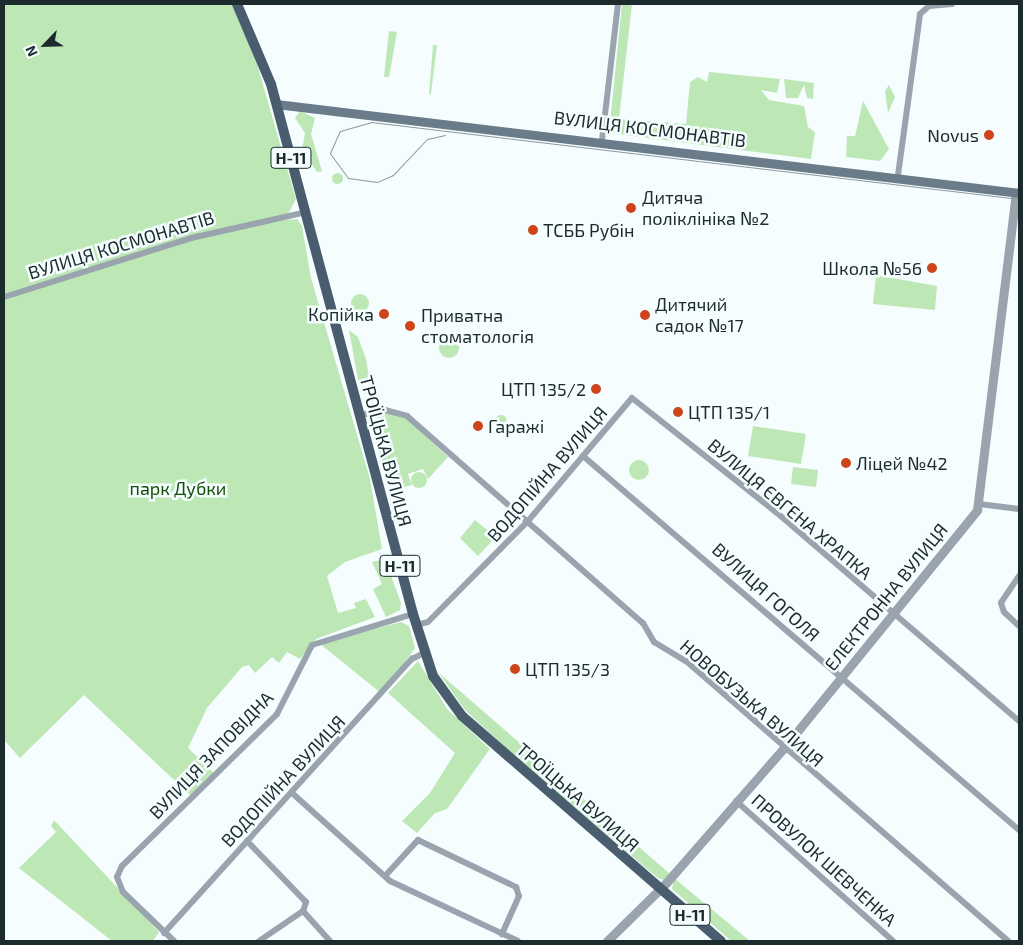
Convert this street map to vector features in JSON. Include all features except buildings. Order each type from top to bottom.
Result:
[{"type":"main road","name":"ТРОЇЦЬКА ВУЛИЦЯ","points":[[237,4],[276,104],[416,626],[424,653],[440,688],[462,716],[721,941]]},
{"type":"main road","name":"ВУЛИЦЯ КОСМОНАВТІВ","points":[[276,104],[898,175],[1017,192]]},
{"type":"street","points":[[602,140],[618,4]]},
{"type":"street","points":[[898,175],[920,14],[929,6],[952,4]]},
{"type":"street","points":[[1017,192],[979,504],[1019,510]]},
{"type":"street","name":"ВУЛИЦЯ КОСМОНАВТІВ","points":[[4,297],[191,238],[306,212]]},
{"type":"street","name":"ВОДОПІЙНА ВУЛИЦЯ","points":[[416,626],[428,622],[528,521],[632,398]]},
{"type":"street","name":"ВУЛИЦЯ ЄВГЕНА ХРАПКА","points":[[632,398],[776,512],[893,615],[1019,721]]},
{"type":"street","name":"НОВОБУЗЬКА ВУЛИЦЯ","points":[[360,415],[385,410],[407,416],[643,623],[654,642],[686,661],[783,749],[1008,941]]},
{"type":"street","name":"ВУЛИЦЯ ГОГОЛЯ","points":[[583,456],[1019,830]]},
{"type":"street","name":"ЕЛЕКТРОННА ВУЛИЦЯ","points":[[607,941],[659,888],[783,749],[893,615],[979,504]]},
{"type":"street","points":[[1019,576],[1001,603],[1019,626]]},
{"type":"street","name":"ВУЛИЦЯ ЗАПОВІДНА","points":[[174,941],[164,933],[120,886],[117,877],[122,866],[282,709],[312,645],[413,614]]},
{"type":"street","name":"ВОДОПІЙНА ВУЛИЦЯ","points":[[164,933],[412,659],[424,653]]},
{"type":"street","points":[[292,793],[374,871],[428,901],[518,941]]},
{"type":"street","name":"ПРОВУЛОК ШЕВЧЕНКА","points":[[736,801],[892,941]]},
{"type":"street","points":[[247,841],[304,898],[303,911],[330,941]]},
{"type":"street","points":[[385,876],[415,841],[519,889],[502,934]]},
{"type":"street","points":[[259,941],[303,911]]},
{"type":"green space","name":"парк Дубки","points":[[4,4],[233,4],[257,64],[296,199],[285,220],[297,219],[302,226],[311,278],[370,479],[382,549],[345,562],[327,576],[338,613],[356,608],[354,603],[366,599],[375,617],[316,639],[300,659],[287,652],[279,663],[272,657],[255,673],[249,665],[242,667],[207,708],[188,748],[215,774],[192,797],[84,695],[20,758],[4,740]]},
{"type":"green space","points":[[622,4],[632,4],[619,119],[686,124],[690,82],[698,77],[707,82],[709,72],[780,79],[777,93],[761,90],[769,100],[804,106],[808,127],[815,132],[811,159],[609,133]]},
{"type":"green space","points":[[389,31],[397,32],[389,77],[384,77]]},
{"type":"green space","points":[[433,45],[437,45],[431,94],[429,94]]},
{"type":"green space","points":[[784,79],[814,83],[813,99],[807,98],[804,85],[798,98],[786,98]]},
{"type":"green space","points":[[889,85],[895,97],[888,113],[885,91]]},
{"type":"green space","points":[[863,101],[889,149],[880,161],[846,157],[847,136],[855,136]]},
{"type":"green space","points":[[300,111],[315,118],[311,134],[322,171],[317,172],[302,150],[305,133],[295,118]]},
{"type":"green space","points":[[337,172],[343,178],[337,184],[331,178]]},
{"type":"green space","points":[[876,275],[937,286],[935,310],[873,304]]},
{"type":"green space","points":[[360,294],[366,297],[369,303],[366,309],[360,312],[354,309],[351,303],[354,297]]},
{"type":"green space","points":[[349,330],[358,337],[366,359],[369,377],[363,382],[358,380]]},
{"type":"green space","points":[[449,338],[456,341],[459,348],[456,355],[449,358],[442,355],[439,348],[442,341]]},
{"type":"green space","points":[[386,413],[406,418],[448,457],[428,479],[423,469],[408,474],[412,485],[391,490],[370,422]]},
{"type":"green space","points":[[499,415],[503,415],[507,421],[503,427],[499,427],[495,423],[495,419]]},
{"type":"green space","points":[[753,426],[806,434],[801,464],[748,456]]},
{"type":"green space","points":[[639,460],[646,463],[649,470],[646,477],[639,480],[632,477],[629,470],[632,463]]},
{"type":"green space","points":[[793,467],[818,470],[816,487],[791,484]]},
{"type":"green space","points":[[419,472],[425,474],[427,480],[425,486],[419,488],[413,486],[411,480],[413,474]]},
{"type":"green space","points":[[475,520],[496,537],[478,556],[460,538]]},
{"type":"green space","points":[[385,559],[401,603],[400,610],[386,617],[373,589],[382,584],[372,562]]},
{"type":"green space","points":[[401,622],[409,626],[415,648],[382,694],[319,643]]},
{"type":"green space","points":[[418,661],[447,709],[490,749],[447,809],[435,813],[417,833],[402,821],[430,793],[455,753],[388,693]]},
{"type":"green space","points":[[438,672],[545,765],[549,761],[556,765],[554,773],[670,874],[664,880],[658,878],[530,770],[465,710]]},
{"type":"green space","points":[[54,820],[159,932],[153,941],[112,941],[19,868],[56,832],[51,826]]},
{"type":"green space","points":[[674,878],[750,941],[731,941],[672,889]]},
{"type":"tram line","points":[[445,135],[427,139],[393,175],[377,182],[348,178],[330,153],[340,131],[371,122],[1019,199]]},
{"type":"place","name":"Novus","points":[[989,135]]},
{"type":"place","name":"Дитяча поліклініка №2","points":[[631,208]]},
{"type":"place","name":"ТСББ Рубін","points":[[533,230]]},
{"type":"place","name":"Школа №56","points":[[932,268]]},
{"type":"place","name":"Копійка","points":[[384,314]]},
{"type":"place","name":"Дитячий садок №17","points":[[645,315]]},
{"type":"place","name":"Приватна стоматологія","points":[[410,326]]},
{"type":"place","name":"ЦТП 135/2","points":[[596,389]]},
{"type":"place","name":"ЦТП 135/1","points":[[678,412]]},
{"type":"place","name":"Гаражі","points":[[478,426]]},
{"type":"place","name":"Ліцей №42","points":[[846,463]]},
{"type":"place","name":"ЦТП 135/3","points":[[515,669]]}]
